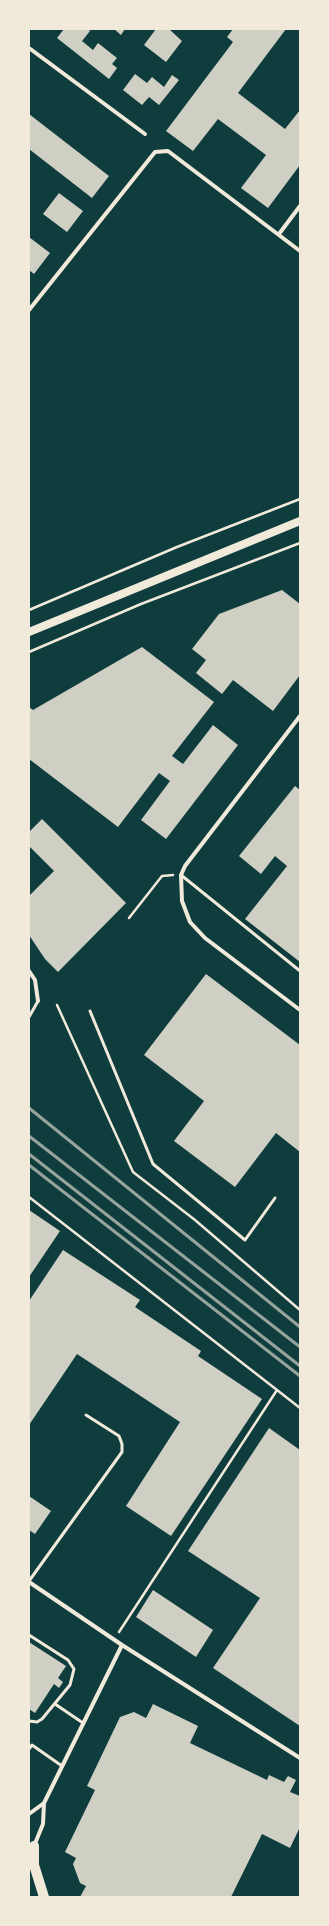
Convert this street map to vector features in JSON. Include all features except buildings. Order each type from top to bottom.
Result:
[{"type":"main road","points":[[29,632],[300,521]]},
{"type":"main road","points":[[34,1846],[34,1865],[44,1897]]},
{"type":"street","points":[[29,48],[145,134]]},
{"type":"street","points":[[29,310],[155,152],[168,151],[300,251]]},
{"type":"street","points":[[278,234],[300,206]]},
{"type":"street","points":[[300,716],[185,866],[182,875],[182,901],[190,922],[205,938],[300,1010]]},
{"type":"street","points":[[29,971],[35,980],[38,1001]]},
{"type":"street","points":[[29,1581],[114,1640],[300,1758]]},
{"type":"street","points":[[29,1858],[43,1824],[44,1803],[122,1645]]},
{"type":"street","points":[[29,1814],[44,1803]]},
{"type":"lane","points":[[182,875],[300,971]]},
{"type":"lane","points":[[29,1017],[38,1001]]},
{"type":"lane","points":[[90,1011],[153,1164],[244,1240],[275,1198]]},
{"type":"lane","points":[[29,1581],[122,1452],[122,1444],[119,1436],[86,1415]]},
{"type":"lane","points":[[29,1635],[68,1660],[74,1669],[70,1684],[55,1704],[42,1719],[37,1722],[29,1721]]},
{"type":"lane","points":[[55,1704],[83,1723]]},
{"type":"lane","points":[[29,1750],[30,1744],[62,1766]]},
{"type":"path","points":[[29,610],[177,547],[300,499]]},
{"type":"path","points":[[29,652],[141,604],[300,543]]},
{"type":"path","points":[[129,918],[162,876],[182,875]]},
{"type":"path","points":[[29,1197],[300,1408]]},
{"type":"path","points":[[114,1640],[277,1390]]},
{"type":"railway","points":[[29,1108],[300,1327]]},
{"type":"railway","points":[[29,1136],[300,1347]]},
{"type":"railway","points":[[29,1154],[300,1366]]},
{"type":"railway","points":[[29,1165],[300,1376]]}]
